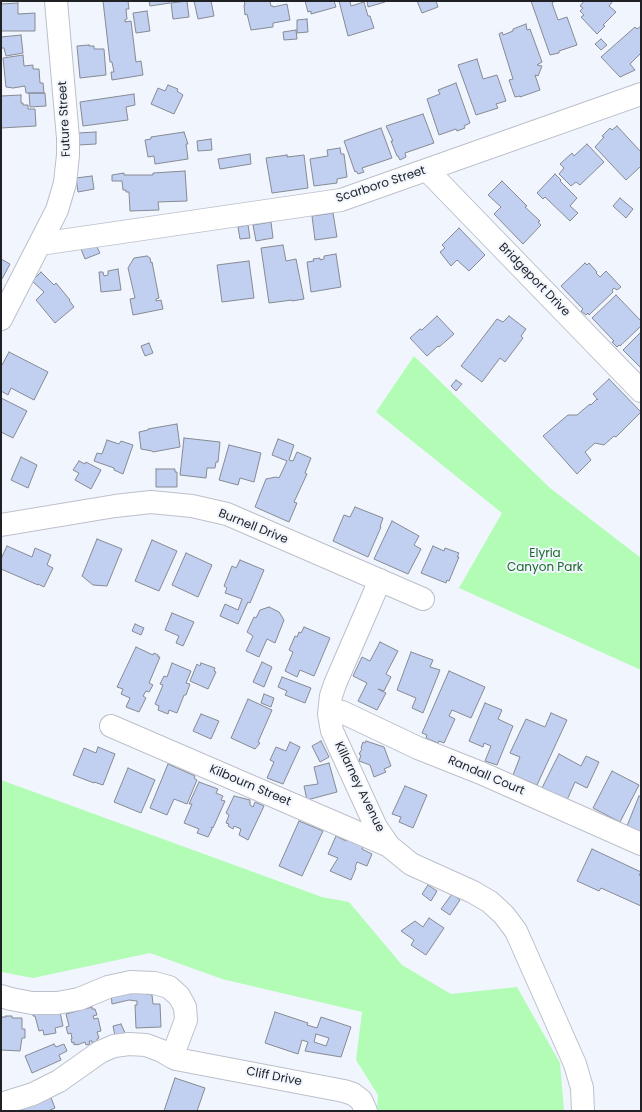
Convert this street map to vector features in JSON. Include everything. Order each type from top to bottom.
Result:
[{"type":"street","name":"Future Street","points":[[1,319],[57,210],[65,183],[68,155],[56,1]]},
{"type":"street","name":"Scarboro Street","points":[[40,244],[341,200],[641,94]]},
{"type":"street","name":"Bridgeport Drive","points":[[427,170],[641,391]]},
{"type":"street","name":"Burnell Drive","points":[[1,526],[115,506],[151,502],[192,506],[227,514],[423,599]]},
{"type":"street","name":"Killarney Avenue","points":[[380,580],[331,696],[329,714],[332,731],[376,827],[389,846],[411,864],[473,892],[490,902],[504,915],[516,931],[575,1064],[582,1088],[583,1111]]},
{"type":"street","name":"Randall Court","points":[[329,714],[342,712],[418,748],[481,773],[641,844]]},
{"type":"street","name":"Kilbourn Street","points":[[111,726],[389,846]]},
{"type":"street","points":[[1,996],[32,1003],[57,1003],[79,999],[108,987],[131,982],[154,983],[169,987],[179,996],[185,1007],[186,1020],[172,1057],[162,1051],[146,1045],[129,1044],[114,1046],[100,1052],[59,1081],[33,1094],[1,1104]]},
{"type":"street","name":"Cliff Drive","points":[[172,1057],[344,1091],[353,1094],[361,1100],[366,1111]]},
{"type":"green space","name":"Elyria Canyon Park","points":[[414,356],[550,488],[641,558],[641,670],[459,588],[502,513],[376,412]]},
{"type":"green space","points":[[1,780],[322,897],[349,902],[402,965],[451,994],[517,987],[560,1063],[564,1111],[377,1111],[378,1095],[356,1060],[362,1012],[222,979],[150,953],[33,978],[1,972]]},
{"type":"building","points":[[103,1],[128,1],[129,9],[126,9],[127,19],[125,22],[131,21],[136,62],[141,61],[143,75],[112,80],[111,72],[114,72],[112,62],[110,62]]},
{"type":"building","points":[[149,1],[170,1],[170,3],[150,6]]},
{"type":"building","points":[[187,1],[189,17],[173,19],[171,3]]},
{"type":"building","points":[[194,1],[211,1],[214,16],[198,19]]},
{"type":"building","points":[[244,1],[270,1],[271,6],[273,7],[287,4],[290,20],[273,23],[273,27],[251,30],[247,14],[245,15]]},
{"type":"building","points":[[305,1],[334,1],[336,7],[311,14],[311,11],[308,12]]},
{"type":"building","points":[[339,1],[350,1],[351,6],[364,2],[368,16],[370,16],[374,28],[348,36]]},
{"type":"building","points":[[367,1],[385,1],[385,2],[368,7]]},
{"type":"building","points":[[417,1],[436,1],[438,7],[422,13]]},
{"type":"building","points":[[531,1],[555,1],[552,3],[558,20],[567,17],[577,45],[559,51],[559,53],[550,55]]},
{"type":"building","points":[[584,1],[613,1],[609,6],[616,12],[603,25],[605,26],[597,34],[581,17],[584,15],[580,11],[583,8],[580,6]]},
{"type":"building","points":[[18,3],[18,14],[35,13],[35,31],[1,31],[1,4]]},
{"type":"building","points":[[147,11],[150,31],[136,33],[133,13]]},
{"type":"building","points":[[307,19],[308,32],[297,33],[297,20]]},
{"type":"building","points":[[526,24],[527,30],[530,29],[542,62],[537,65],[542,66],[538,76],[535,75],[540,90],[520,97],[515,97],[509,80],[513,79],[499,34],[502,32],[503,35]]},
{"type":"building","points":[[641,26],[641,53],[630,64],[635,70],[620,77],[601,57],[635,27],[637,29]]},
{"type":"building","points":[[296,30],[297,39],[284,40],[283,32]]},
{"type":"building","points":[[21,35],[23,53],[6,56],[4,48],[1,48],[1,37]]},
{"type":"building","points":[[601,39],[607,45],[601,50],[595,44]]},
{"type":"building","points":[[77,46],[94,46],[94,49],[104,49],[106,75],[80,78]]},
{"type":"building","points":[[23,55],[24,66],[33,65],[33,69],[39,69],[40,83],[43,83],[44,93],[26,93],[25,86],[13,88],[6,87],[3,58]]},
{"type":"building","points":[[477,59],[483,79],[497,75],[506,101],[496,104],[498,108],[476,115],[458,65]]},
{"type":"building","points":[[456,83],[470,123],[464,126],[465,128],[457,131],[456,129],[439,135],[427,99],[440,94],[438,90]]},
{"type":"building","points":[[168,85],[178,89],[177,91],[183,95],[174,114],[151,104],[158,88],[165,91]]},
{"type":"building","points":[[29,93],[45,93],[46,106],[30,107]]},
{"type":"building","points":[[134,94],[135,105],[126,107],[128,120],[83,126],[80,102]]},
{"type":"building","points":[[21,95],[21,103],[23,103],[23,105],[28,105],[28,109],[35,109],[36,126],[1,128],[1,96]]},
{"type":"building","points":[[423,114],[434,143],[405,153],[406,157],[400,160],[397,156],[391,141],[393,141],[386,126]]},
{"type":"building","points":[[617,126],[641,152],[641,167],[626,180],[595,147],[604,137],[602,136],[610,128],[612,130]]},
{"type":"building","points":[[381,128],[392,158],[362,168],[364,172],[358,174],[356,171],[355,172],[344,141]]},
{"type":"building","points":[[96,132],[96,144],[78,145],[78,133]]},
{"type":"building","points":[[184,132],[188,144],[186,144],[188,159],[155,164],[154,156],[148,157],[145,140],[151,139],[151,137]]},
{"type":"building","points":[[211,139],[212,150],[198,151],[197,141]]},
{"type":"building","points":[[587,144],[604,162],[580,185],[576,182],[571,186],[559,174],[564,168],[560,164],[572,153],[574,156]]},
{"type":"building","points":[[340,148],[341,154],[344,154],[347,177],[337,179],[337,183],[314,186],[310,159],[328,156],[327,150]]},
{"type":"building","points":[[250,154],[251,164],[220,169],[218,159]]},
{"type":"building","points":[[287,155],[287,157],[304,155],[308,188],[272,193],[266,158]]},
{"type":"building","points":[[185,171],[187,201],[158,202],[159,210],[130,211],[129,192],[123,190],[122,181],[112,181],[112,175],[124,173],[124,175],[153,175],[153,173]]},
{"type":"building","points":[[555,174],[577,198],[570,206],[578,213],[570,221],[545,197],[543,199],[537,193]]},
{"type":"building","points":[[92,176],[94,189],[78,192],[76,178]]},
{"type":"building","points":[[502,181],[527,206],[525,207],[540,221],[538,222],[541,225],[523,244],[494,214],[501,207],[488,195]]},
{"type":"building","points":[[620,198],[633,209],[626,218],[613,206]]},
{"type":"building","points":[[333,213],[337,237],[315,240],[312,216]]},
{"type":"building","points":[[271,222],[273,238],[256,241],[253,225]]},
{"type":"building","points":[[248,225],[250,238],[240,239],[238,227]]},
{"type":"building","points":[[459,228],[485,255],[469,271],[457,260],[451,266],[440,252],[445,248],[442,245]]},
{"type":"building","points":[[95,243],[100,253],[85,259],[81,249]]},
{"type":"building","points":[[283,245],[286,261],[296,259],[304,299],[269,303],[261,248]]},
{"type":"building","points":[[336,254],[341,287],[311,292],[307,262],[314,261],[313,259],[324,259],[324,256]]},
{"type":"building","points":[[147,256],[150,258],[151,263],[152,262],[159,298],[156,299],[156,301],[161,300],[163,309],[133,315],[130,299],[135,298],[128,268],[134,258]]},
{"type":"building","points":[[1,259],[10,264],[2,279],[1,279]]},
{"type":"building","points":[[249,261],[254,298],[222,302],[217,265]]},
{"type":"building","points":[[585,263],[587,265],[589,263],[600,277],[606,271],[621,287],[617,290],[614,288],[612,290],[613,292],[589,315],[588,313],[586,315],[581,311],[583,309],[561,286]]},
{"type":"building","points":[[118,269],[121,290],[101,292],[99,272],[103,272],[104,276],[108,275],[108,271]]},
{"type":"building","points":[[41,272],[54,285],[56,283],[74,307],[55,323],[36,300],[44,292],[32,281]]},
{"type":"building","points":[[616,295],[641,321],[641,326],[620,346],[619,345],[617,347],[612,342],[614,341],[592,318]]},
{"type":"building","points":[[437,316],[454,334],[427,356],[410,338],[420,329],[422,330]]},
{"type":"building","points":[[509,316],[526,329],[521,336],[523,338],[505,362],[500,358],[482,382],[461,366],[497,319],[503,322]]},
{"type":"building","points":[[641,332],[641,368],[623,350]]},
{"type":"building","points":[[149,343],[153,353],[145,356],[141,346]]},
{"type":"building","points":[[9,352],[48,372],[34,400],[11,388],[8,395],[1,391],[1,365]]},
{"type":"building","points":[[609,379],[641,412],[616,437],[614,436],[604,445],[595,443],[585,452],[591,460],[577,474],[543,436],[568,415],[577,415],[597,399],[598,400],[593,394]]},
{"type":"building","points":[[456,380],[462,384],[456,391],[451,386]]},
{"type":"building","points":[[1,398],[27,411],[13,438],[1,432]]},
{"type":"building","points":[[177,424],[180,447],[153,452],[141,449],[139,432]]},
{"type":"building","points":[[184,438],[220,442],[218,462],[216,462],[215,468],[207,468],[206,478],[180,475]]},
{"type":"building","points":[[278,439],[294,445],[289,460],[293,461],[297,452],[311,458],[305,473],[307,474],[294,502],[297,503],[289,522],[255,507],[266,479],[276,477],[279,478],[287,461],[272,455]]},
{"type":"building","points":[[107,440],[119,444],[121,441],[133,445],[123,474],[114,470],[114,468],[94,461],[97,453],[102,454]]},
{"type":"building","points":[[229,445],[261,453],[254,482],[240,478],[238,485],[219,480]]},
{"type":"building","points":[[21,457],[37,465],[28,488],[11,480]]},
{"type":"building","points":[[79,461],[85,464],[86,462],[101,470],[91,489],[75,480],[79,473],[73,470]]},
{"type":"building","points":[[156,469],[175,469],[175,472],[177,472],[177,487],[156,487]]},
{"type":"building","points":[[355,507],[383,518],[381,527],[368,557],[333,541],[344,515],[350,517]]},
{"type":"building","points":[[392,521],[419,536],[414,545],[421,549],[408,574],[374,559]]},
{"type":"building","points":[[97,539],[122,549],[107,586],[93,585],[82,576]]},
{"type":"building","points":[[152,540],[177,551],[159,591],[135,581]]},
{"type":"building","points":[[7,546],[32,557],[35,548],[51,555],[47,565],[53,568],[44,587],[1,569],[1,559]]},
{"type":"building","points":[[433,546],[444,551],[445,548],[459,553],[457,557],[459,557],[449,581],[447,580],[446,583],[421,573]]},
{"type":"building","points":[[186,553],[212,565],[198,597],[172,585]]},
{"type":"building","points":[[240,560],[264,570],[250,603],[248,602],[238,624],[220,616],[225,604],[238,610],[242,599],[225,593],[227,588],[224,586],[232,566],[236,568]]},
{"type":"building","points":[[269,607],[279,612],[284,620],[275,643],[267,639],[259,657],[246,651],[253,636],[247,632],[254,617],[256,618],[260,610]]},
{"type":"building","points":[[172,613],[194,622],[183,646],[176,643],[179,636],[165,630]]},
{"type":"building","points":[[135,624],[144,628],[141,635],[132,631]]},
{"type":"building","points":[[304,627],[330,638],[314,676],[300,670],[297,677],[285,671],[293,652],[289,650],[295,636],[297,637],[299,632],[301,633]]},
{"type":"building","points":[[380,642],[398,651],[386,674],[391,677],[384,691],[378,689],[386,693],[377,710],[358,701],[367,683],[353,676],[362,657],[370,661]]},
{"type":"building","points":[[136,647],[153,655],[154,653],[160,657],[149,683],[153,685],[149,692],[146,691],[143,696],[146,698],[139,712],[126,707],[130,698],[121,694],[123,689],[117,687]]},
{"type":"building","points":[[411,652],[433,660],[430,667],[440,670],[423,713],[412,708],[416,698],[397,690]]},
{"type":"building","points":[[262,662],[272,667],[264,687],[253,682]]},
{"type":"building","points":[[172,663],[191,671],[186,683],[190,684],[177,713],[169,710],[168,714],[158,710],[159,706],[155,704],[163,685],[160,684],[164,676],[167,677]]},
{"type":"building","points":[[201,663],[215,668],[214,671],[216,672],[208,689],[190,681],[197,664],[200,666]]},
{"type":"building","points":[[449,671],[485,687],[471,718],[452,710],[449,716],[455,719],[444,743],[439,741],[438,743],[426,738],[427,735],[422,733]]},
{"type":"building","points":[[282,677],[311,688],[305,703],[285,695],[287,691],[278,687]]},
{"type":"building","points":[[264,694],[274,698],[271,707],[261,703]]},
{"type":"building","points":[[248,699],[272,710],[258,742],[260,743],[255,749],[231,738]]},
{"type":"building","points":[[485,703],[502,710],[498,719],[513,726],[497,765],[485,761],[491,746],[484,743],[483,747],[469,741]]},
{"type":"building","points":[[551,713],[567,720],[537,785],[513,775],[520,757],[510,753],[526,719],[545,727]]},
{"type":"building","points":[[201,714],[219,721],[211,739],[193,731]]},
{"type":"building","points":[[321,741],[329,757],[320,762],[312,746]]},
{"type":"building","points":[[366,741],[384,747],[391,766],[384,769],[386,772],[374,777],[370,765],[359,761],[361,755],[359,754],[362,749],[363,742],[365,743]]},
{"type":"building","points":[[290,742],[300,747],[283,784],[267,778],[274,762],[270,760],[276,747],[286,751]]},
{"type":"building","points":[[98,747],[115,754],[103,785],[73,775],[84,748],[96,753]]},
{"type":"building","points":[[559,754],[581,766],[586,756],[599,762],[587,788],[575,782],[567,800],[542,788]]},
{"type":"building","points":[[329,763],[337,792],[307,800],[304,786],[318,784],[314,767]]},
{"type":"building","points":[[168,764],[195,776],[194,778],[197,780],[187,804],[174,799],[167,815],[150,808]]},
{"type":"building","points":[[128,768],[155,780],[141,813],[114,802]]},
{"type":"building","points":[[612,771],[639,785],[620,822],[593,808]]},
{"type":"building","points":[[199,782],[218,789],[216,793],[223,796],[221,800],[225,801],[213,828],[211,827],[212,829],[208,837],[197,833],[199,829],[184,823],[192,804],[189,804]]},
{"type":"building","points":[[405,786],[427,795],[413,828],[399,822],[401,817],[392,814]]},
{"type":"building","points":[[234,796],[250,800],[250,805],[253,807],[255,802],[264,806],[248,840],[239,835],[241,829],[234,826],[233,829],[226,823],[229,815],[226,813]]},
{"type":"building","points":[[639,796],[641,797],[641,832],[627,826]]},
{"type":"building","points":[[299,821],[323,831],[302,876],[279,866]]},
{"type":"building","points":[[336,836],[346,841],[347,837],[364,845],[362,849],[372,854],[367,866],[357,862],[351,880],[330,871],[338,858],[328,854]]},
{"type":"building","points":[[592,849],[641,872],[639,875],[641,876],[641,906],[601,888],[599,891],[577,881]]},
{"type":"building","points":[[428,885],[437,891],[431,901],[422,894]]},
{"type":"building","points":[[452,894],[460,900],[450,915],[441,909]]},
{"type":"building","points":[[429,918],[444,928],[426,955],[411,945],[414,940],[401,931],[415,921],[423,927]]},
{"type":"building","points":[[129,990],[152,995],[153,1004],[160,1004],[161,1027],[136,1028],[135,1005],[137,1005],[137,1001],[129,1000],[112,1004],[111,993]]},
{"type":"building","points":[[92,1007],[92,1009],[95,1009],[97,1015],[93,1016],[94,1019],[98,1018],[101,1031],[97,1032],[99,1038],[97,1041],[92,1043],[92,1041],[89,1041],[90,1044],[86,1045],[85,1042],[74,1045],[74,1042],[72,1043],[71,1039],[71,1033],[68,1034],[66,1027],[69,1026],[66,1014]]},
{"type":"building","points":[[33,1012],[60,1012],[63,1026],[55,1028],[56,1033],[44,1035],[43,1030],[39,1031],[35,1016],[33,1016]]},
{"type":"building","points":[[275,1012],[308,1023],[307,1025],[317,1028],[321,1017],[351,1027],[341,1057],[305,1051],[308,1042],[302,1040],[298,1054],[265,1043]],"holes":[[[316,1034],[329,1038],[326,1046],[314,1042]]]},
{"type":"building","points":[[12,1016],[12,1018],[22,1018],[22,1029],[25,1029],[25,1038],[22,1038],[20,1051],[1,1050],[1,1017]]},
{"type":"building","points":[[121,1024],[126,1035],[115,1036],[113,1026]]},
{"type":"building","points":[[54,1044],[56,1047],[64,1044],[67,1051],[59,1055],[61,1060],[32,1073],[25,1056]]},
{"type":"building","points":[[175,1078],[205,1088],[197,1111],[164,1111]]},
{"type":"building","points":[[50,1095],[55,1108],[48,1111],[16,1111],[14,1107]]}]
